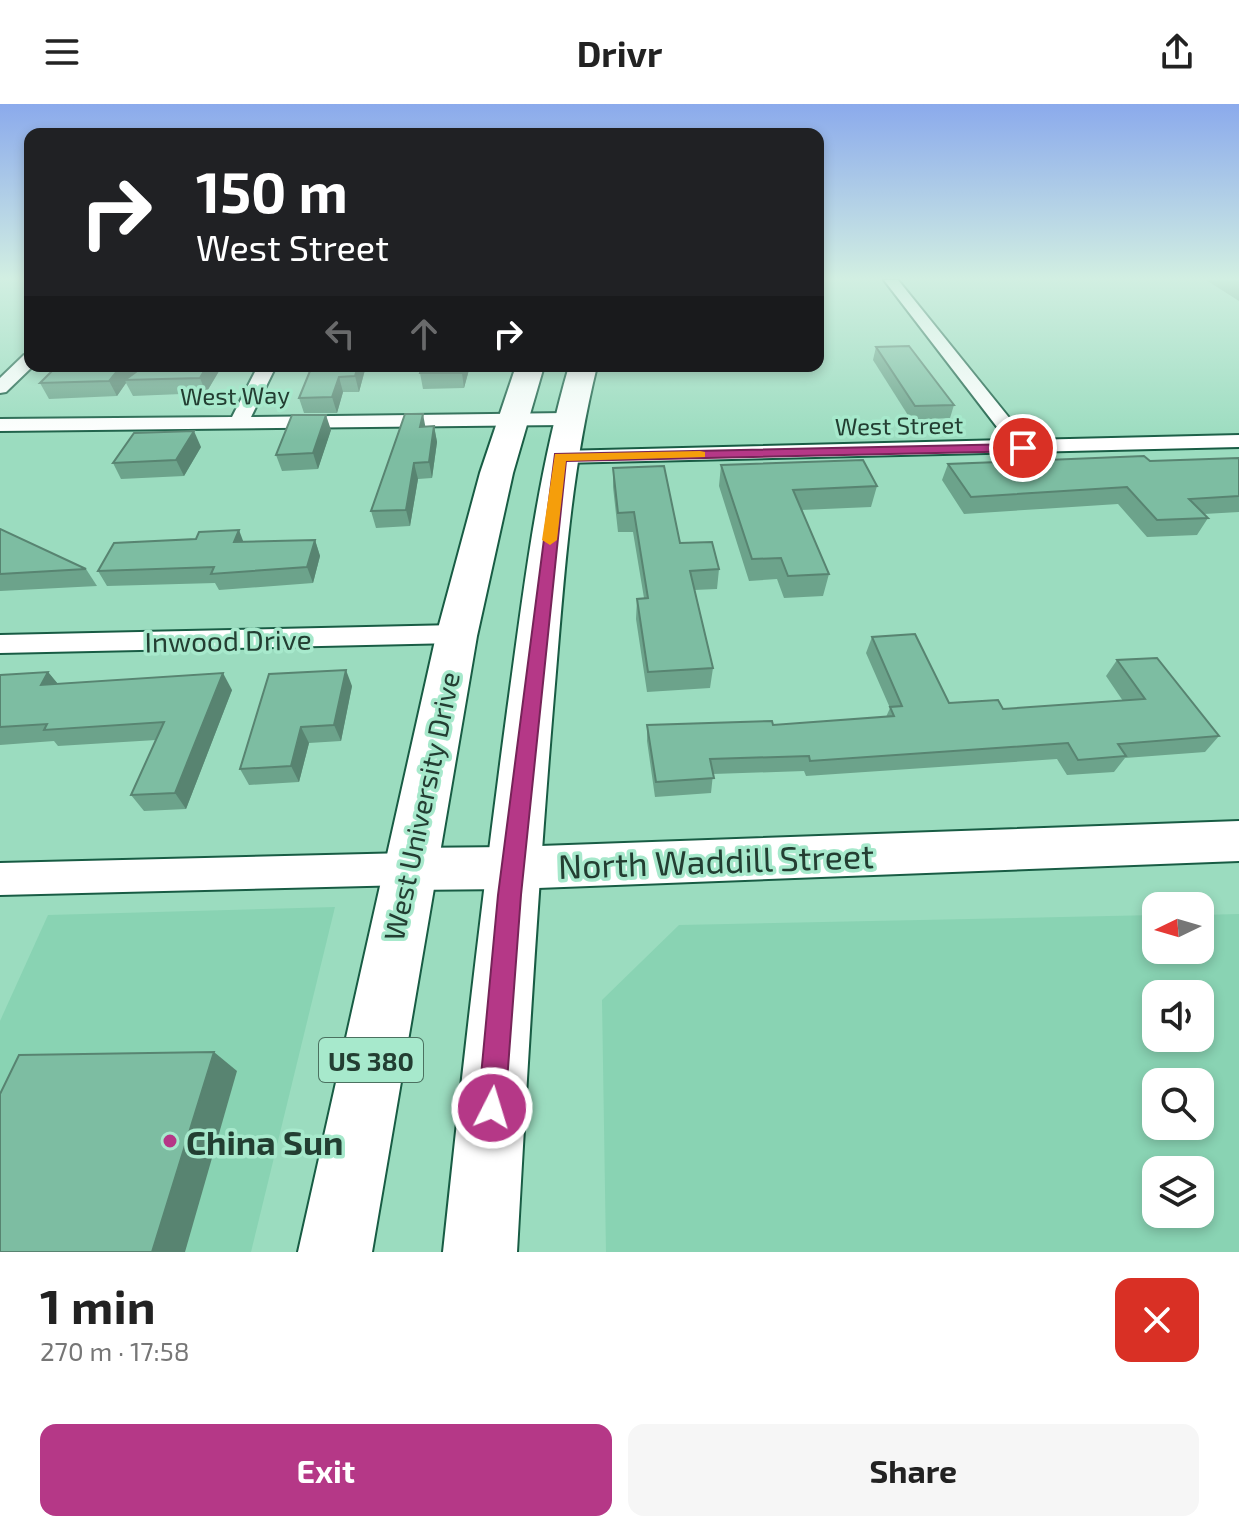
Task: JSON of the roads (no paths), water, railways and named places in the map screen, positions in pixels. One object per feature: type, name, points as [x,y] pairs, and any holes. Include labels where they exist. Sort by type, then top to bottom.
[{"type":"highway","name":"West University Drive","points":[[335,1252],[456,634],[492,481],[528,372]]},
{"type":"highway","points":[[480,1252],[512,868],[560,457],[581,372]]},
{"type":"street","points":[[933,334],[1023,448]]},
{"type":"street","points":[[0,388],[24,365]]},
{"type":"street","points":[[240,420],[264,372]]},
{"type":"street","name":"West Way","points":[[0,425],[512,417],[567,419]]},
{"type":"street","name":"West Street","points":[[560,457],[1239,441]]},
{"type":"street","name":"Inwood Drive","points":[[0,644],[456,634]]},
{"type":"street","name":"North Waddill Street","points":[[0,879],[512,868],[1239,841]]},
{"type":"place","name":"China Sun","points":[[170,1141]]}]
